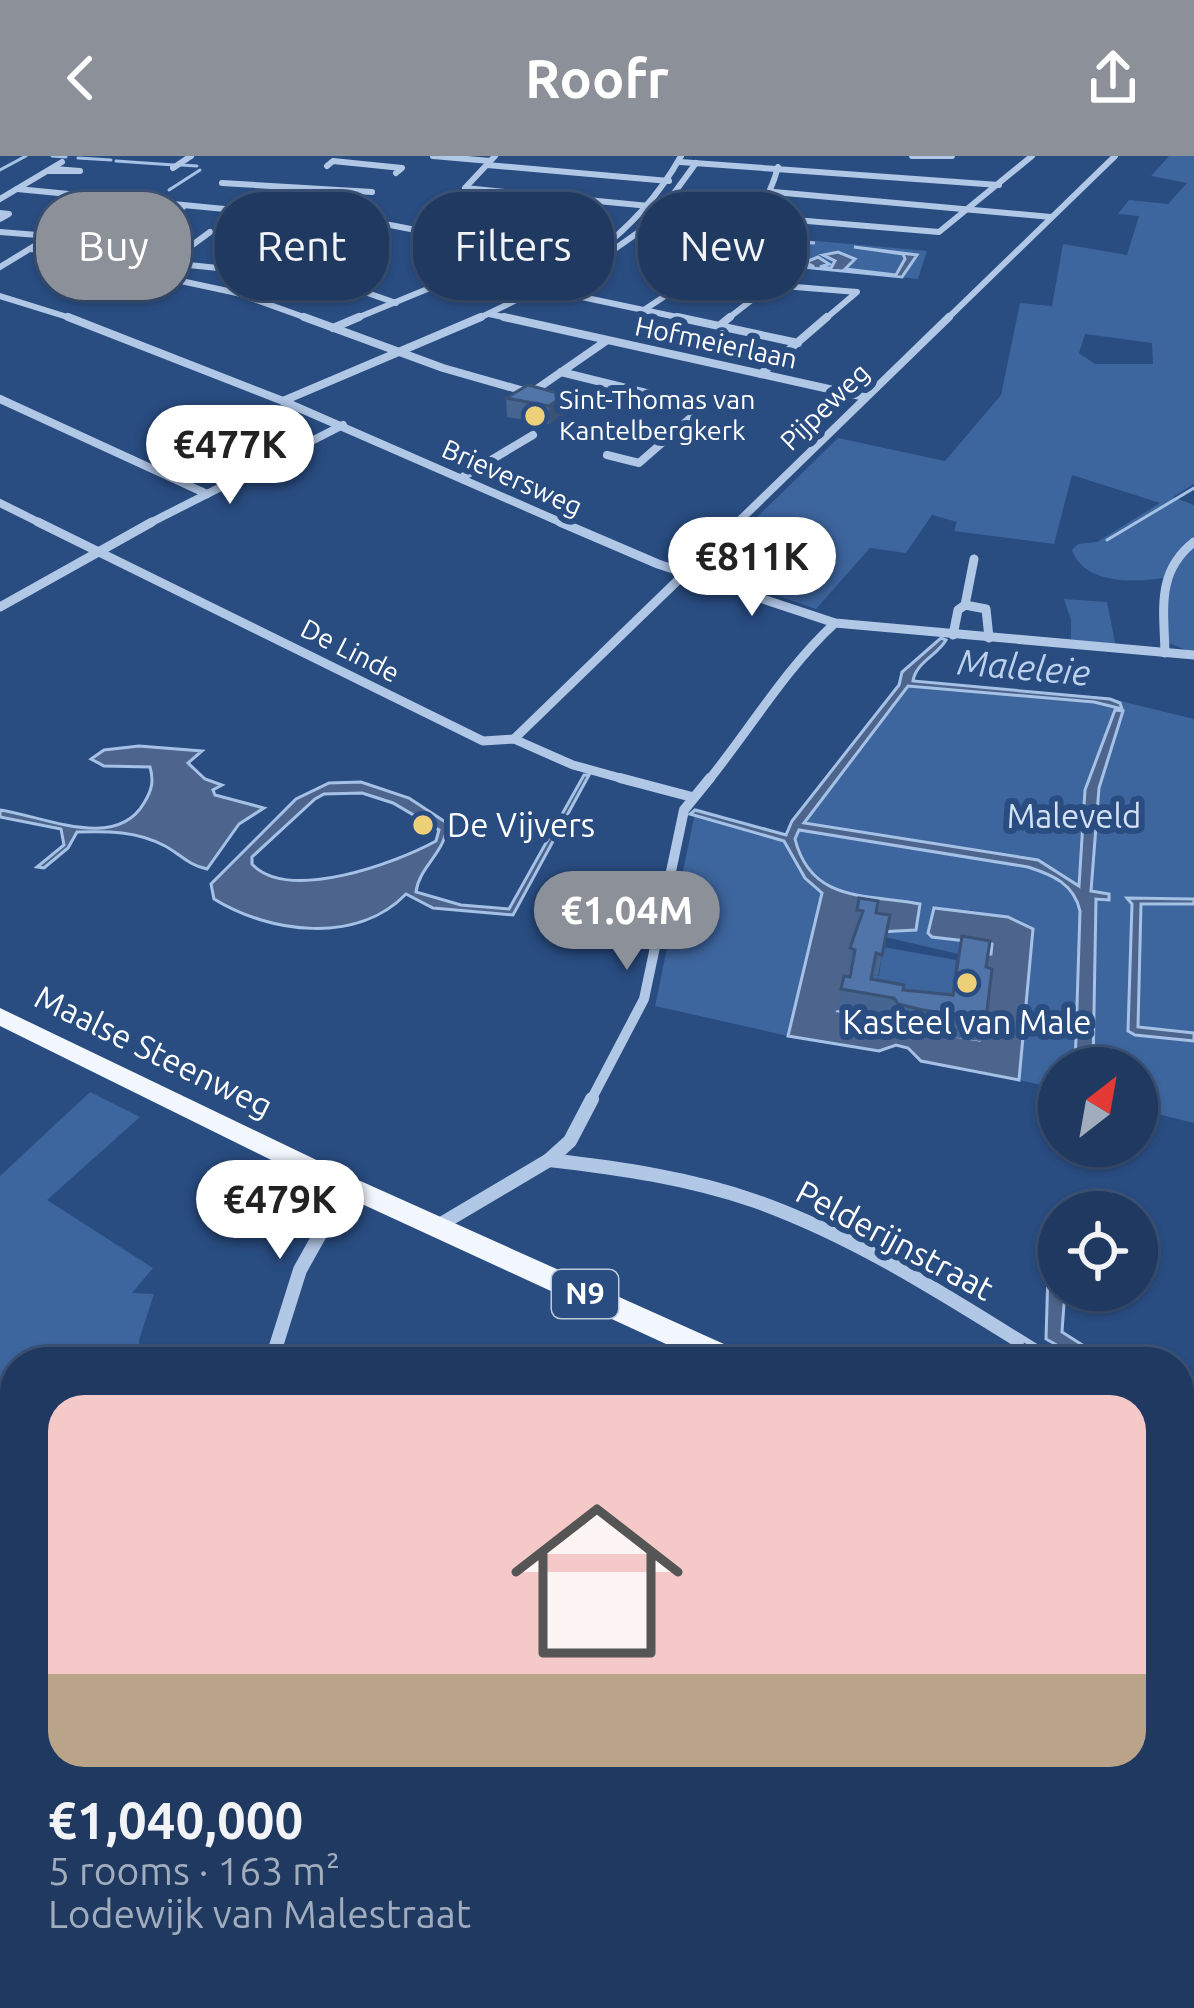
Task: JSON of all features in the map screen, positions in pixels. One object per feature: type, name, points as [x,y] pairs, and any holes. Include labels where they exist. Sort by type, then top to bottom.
[{"type":"main road","name":"Maalse Steenweg","points":[[0,1016],[347,1186],[701,1347]]},
{"type":"street","points":[[172,168],[191,156]]},
{"type":"street","points":[[433,156],[669,181]]},
{"type":"street","points":[[588,173],[600,156]]},
{"type":"street","points":[[751,165],[752,156]]},
{"type":"street","points":[[912,156],[952,156]]},
{"type":"street","points":[[807,221],[939,232],[1032,156]]},
{"type":"street","name":"Pijpeweg","points":[[514,739],[1114,156]]},
{"type":"street","points":[[661,192],[680,159],[999,184]]},
{"type":"street","points":[[333,161],[402,168],[396,173]]},
{"type":"street","points":[[490,161],[464,186],[638,205]]},
{"type":"street","points":[[0,199],[62,162]]},
{"type":"street","points":[[614,253],[635,240],[672,202],[696,163]]},
{"type":"street","points":[[774,192],[778,167]]},
{"type":"street","points":[[222,183],[372,192]]},
{"type":"street","points":[[294,192],[299,188]]},
{"type":"street","points":[[15,190],[36,192]]},
{"type":"street","points":[[807,196],[1051,217]]},
{"type":"street","points":[[614,241],[638,218]]},
{"type":"street","points":[[0,232],[36,235]]},
{"type":"street","points":[[191,246],[210,232]]},
{"type":"street","points":[[0,266],[36,245]]},
{"type":"street","points":[[30,249],[36,250]]},
{"type":"street","points":[[191,283],[237,293],[531,394],[606,341]]},
{"type":"street","points":[[719,326],[771,285],[857,292],[761,374]]},
{"type":"street","points":[[333,328],[413,295]]},
{"type":"street","name":"Brieversweg","points":[[0,296],[133,340],[284,400],[683,572],[835,623],[1165,653]]},
{"type":"street","points":[[387,300],[396,303]]},
{"type":"street","points":[[284,400],[515,300]]},
{"type":"street","points":[[594,300],[799,343]]},
{"type":"street","points":[[644,310],[658,300]]},
{"type":"street","name":"Hofmeierlaan","points":[[488,314],[865,397]]},
{"type":"street","points":[[561,372],[704,407],[639,463]]},
{"type":"street","points":[[0,399],[207,494]]},
{"type":"street","points":[[0,607],[97,548],[344,425]]},
{"type":"street","points":[[461,478],[533,435]]},
{"type":"street","points":[[608,455],[658,468]]},
{"type":"street","name":"De Linde","points":[[0,503],[475,737],[494,742],[514,739],[573,765],[692,796]]},
{"type":"street","points":[[1194,542],[1169,561],[1164,578],[1165,653],[1194,656]]},
{"type":"street","points":[[953,635],[974,559]]},
{"type":"street","points":[[0,593],[14,598]]},
{"type":"street","points":[[965,604],[986,609],[989,638]]},
{"type":"street","points":[[436,1227],[549,1160],[577,1130],[644,999],[680,826],[692,796],[764,713],[798,657],[835,623]]},
{"type":"street","name":"Pelderijnstraat","points":[[549,1160],[614,1168],[757,1202],[881,1258],[1028,1347]]},
{"type":"street","points":[[274,1347],[331,1209],[347,1186]]},
{"type":"green space","points":[[1169,156],[1194,156],[1194,484],[1173,497],[1194,505],[1194,653],[1169,643],[1164,578],[1111,579],[1087,569],[1072,550],[1078,544],[1097,542],[1160,503],[1072,475],[1054,544],[954,531],[957,522],[932,515],[906,553],[870,548],[816,609],[703,570],[838,438],[945,461],[1001,395],[1020,303],[1052,306],[1063,244],[1127,255],[1139,216],[1118,214],[1129,200],[1168,204],[1187,183],[1151,176]],"holes":[[[1085,334],[1152,343],[1153,364],[1095,364],[1079,353]]]},
{"type":"green space","points":[[807,240],[927,251],[918,279],[807,268]]},
{"type":"green space","points":[[1064,599],[1107,602],[1116,647],[1071,644],[1071,620]]},
{"type":"green space","name":"Maleveld","points":[[907,682],[1104,697],[1194,719],[1194,1123],[1158,1114],[1158,1047],[1038,1047],[1038,1084],[1019,1080],[1033,930],[1008,917],[969,910],[979,941],[992,944],[991,954],[958,954],[872,934],[919,904],[830,891],[823,894],[788,1036],[655,1006],[696,808],[786,833]]},
{"type":"green space","points":[[883,947],[956,960],[952,996],[866,1001],[871,975],[879,976]]},
{"type":"green space","points":[[90,1092],[140,1117],[47,1200],[153,1268],[132,1293],[154,1294],[140,1347],[0,1347],[0,1176]]},
{"type":"shaded area","points":[[854,247],[917,255],[902,277],[807,267],[814,267],[807,262],[818,257],[829,264],[820,267],[831,268],[835,261],[823,255],[838,252],[855,259],[845,269],[896,275],[903,254]]},
{"type":"shaded area","points":[[941,638],[946,640],[918,669],[913,681],[1110,699],[1122,709],[1094,702],[908,686],[804,823],[1038,860],[1079,886],[1085,790],[1115,710],[1123,711],[1099,788],[1091,891],[1109,894],[1109,900],[1096,899],[1093,1047],[1076,1047],[1080,911],[1061,882],[1028,867],[799,830],[795,839],[803,860],[828,885],[861,896],[920,904],[916,930],[859,933],[846,999],[838,1011],[979,1040],[983,954],[991,954],[992,944],[932,937],[928,933],[934,908],[1008,917],[1033,929],[1019,1080],[921,1061],[908,1048],[896,1045],[879,1051],[788,1036],[822,893],[805,878],[784,841],[690,814],[695,810],[786,835],[792,821],[899,685],[902,672]]},
{"type":"shaded area","points":[[139,746],[202,751],[188,763],[205,779],[222,785],[213,790],[215,795],[264,808],[239,824],[207,869],[154,841],[100,832],[77,832],[68,848],[44,868],[37,867],[64,845],[61,829],[0,817],[0,810],[79,827],[116,825],[144,803],[152,785],[150,767],[104,766],[91,759],[104,750]]},
{"type":"shaded area","points":[[584,775],[589,775],[513,915],[433,908],[406,894],[363,921],[338,927],[286,926],[214,899],[211,884],[296,799],[329,783],[361,782],[409,798],[447,823],[443,842],[416,892],[461,905],[509,909]],"holes":[[[362,793],[393,803],[439,830],[436,841],[370,868],[315,880],[269,875],[252,864],[252,857],[324,794]]]},
{"type":"shaded area","points":[[1127,898],[1194,899],[1194,904],[1141,904],[1138,1027],[1194,1033],[1194,1041],[1128,1031],[1132,904]]},
{"type":"shaded area","points":[[1047,1311],[1064,1311],[1062,1332],[1086,1347],[1060,1347],[1046,1339]]},
{"type":"building","points":[[528,385],[565,395],[549,406],[506,398]]},
{"type":"building","points":[[859,898],[878,901],[876,913],[890,915],[882,955],[876,953],[871,979],[904,985],[903,990],[953,995],[962,936],[990,941],[986,1019],[923,1010],[898,1004],[894,998],[841,989],[844,976],[850,977],[855,950],[850,948],[863,911],[857,910]]},
{"type":"waterway","points":[[0,170],[26,156]]},
{"type":"waterway","points":[[52,156],[66,157]]},
{"type":"waterway","points":[[78,158],[111,160]]},
{"type":"waterway","points":[[116,161],[174,165]]},
{"type":"waterway","points":[[181,165],[197,166]]},
{"type":"waterway","points":[[169,190],[200,170]]},
{"type":"waterway","name":"Maleleie","points":[[1107,540],[1194,488]]},
{"type":"place","name":"Sint-Thomas van Kantelbergkerk","points":[[535,416]]},
{"type":"place","name":"De Vijvers","points":[[423,825]]},
{"type":"place","name":"Kasteel van Male","points":[[967,983]]}]
